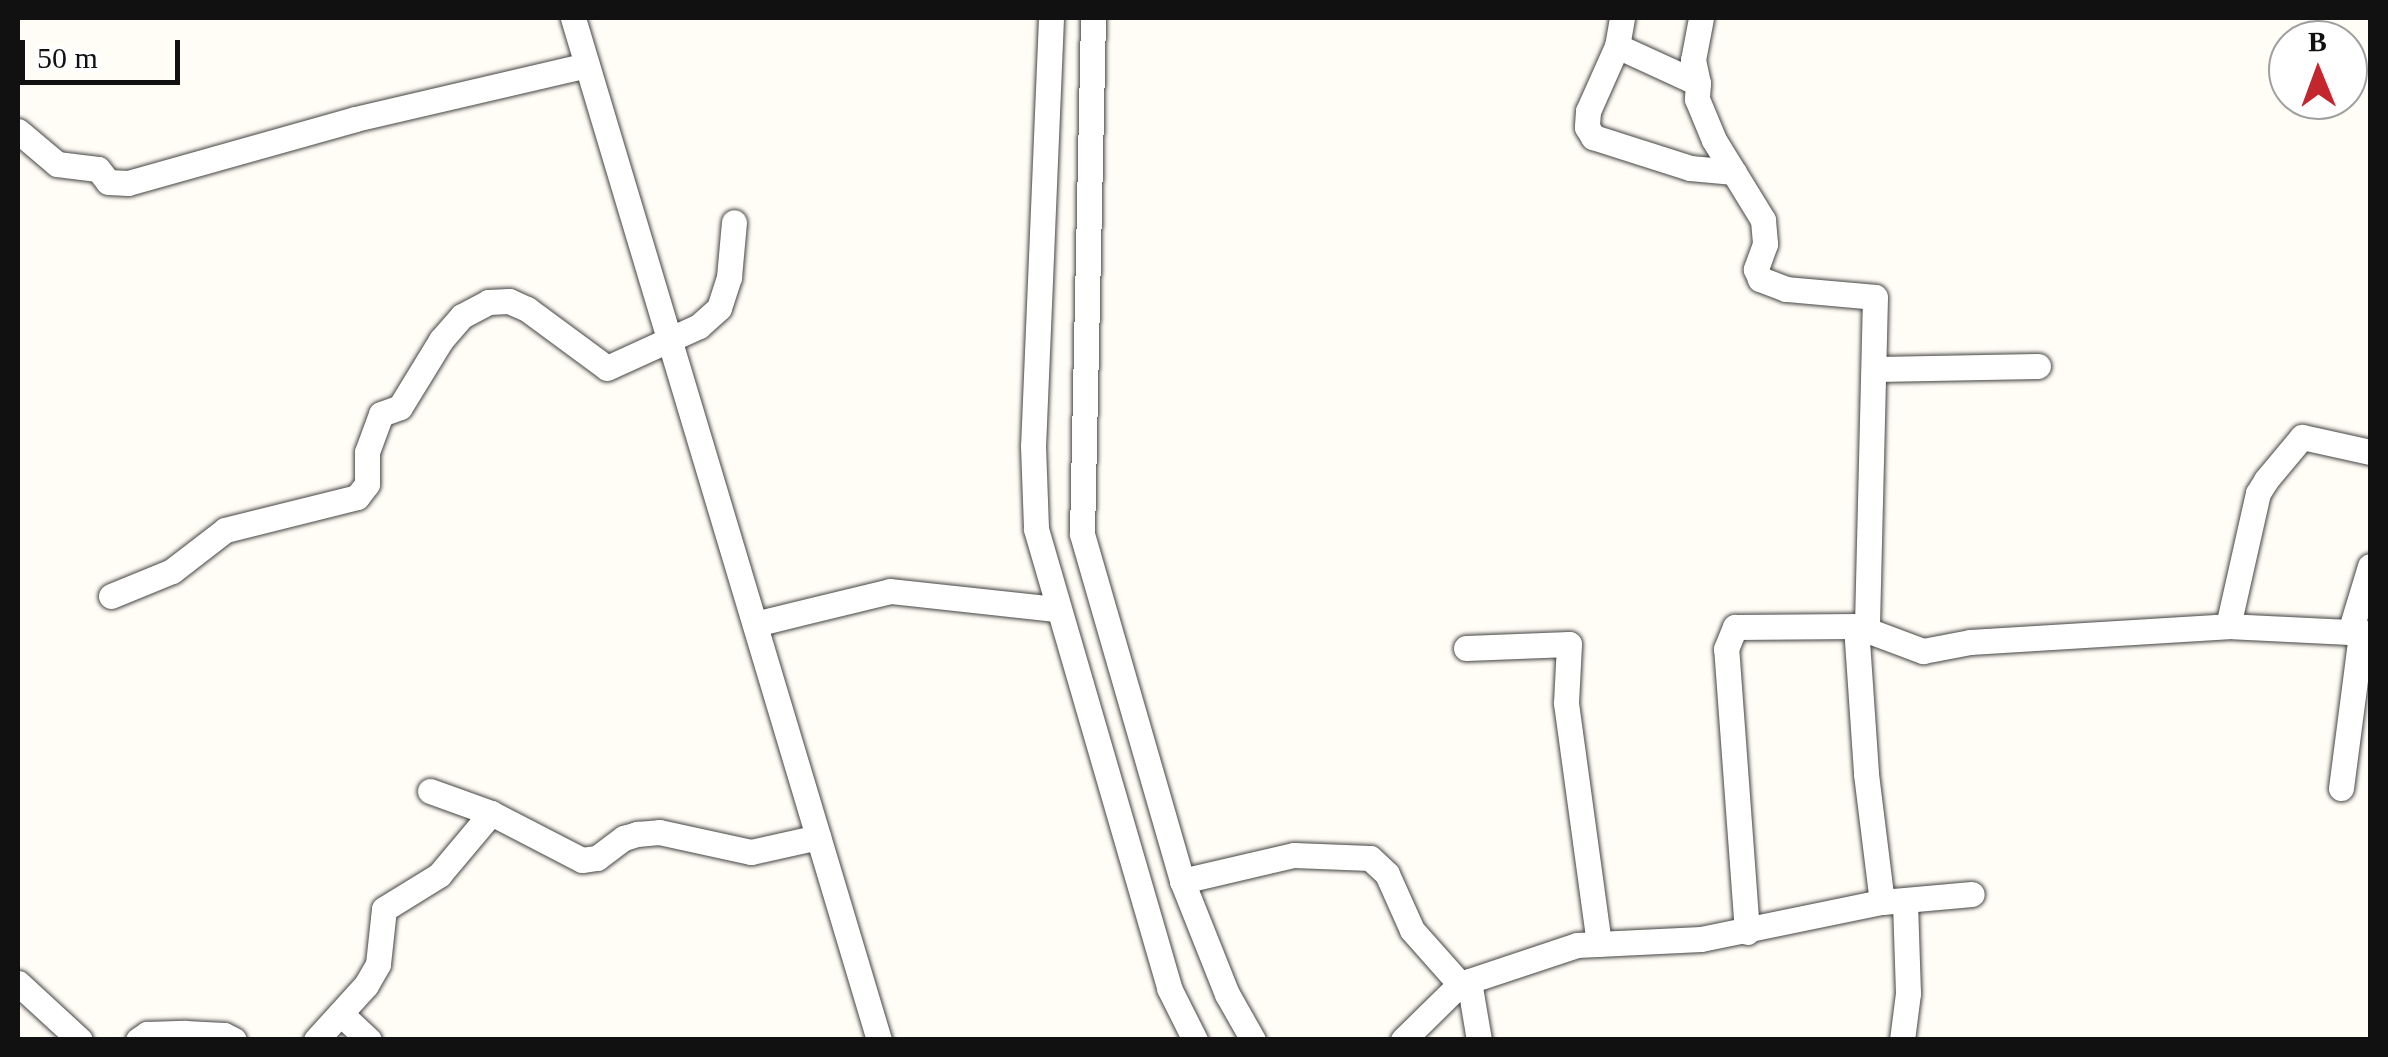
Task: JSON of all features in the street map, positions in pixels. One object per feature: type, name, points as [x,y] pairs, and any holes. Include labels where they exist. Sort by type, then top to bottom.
[{"type":"street","points":[[573,18],[879,1040]]},
{"type":"street","points":[[1051,18],[1034,446],[1040,543],[1169,988],[1195,1040]]},
{"type":"street","points":[[1092,18],[1082,534],[1182,882],[1227,994],[1254,1040]]},
{"type":"street","points":[[1622,18],[1617,46],[1588,111],[1587,127],[1593,138],[1690,168],[1734,172]]},
{"type":"street","points":[[1701,18],[1693,60],[1702,114],[1766,230],[1756,269],[1760,279],[1786,289],[1875,296],[1876,368],[1862,627],[1866,774],[1894,902],[1908,992],[1902,1040]]},
{"type":"street","points":[[1617,46],[1698,83]]},
{"type":"street","points":[[18,132],[57,164],[98,169],[108,182],[128,183],[355,119],[587,65]]},
{"type":"street","points":[[112,596],[172,570],[225,530],[357,497],[367,484],[368,452],[381,414],[400,407],[441,340],[462,316],[488,302],[509,300],[527,309],[606,368],[699,326],[719,308],[729,277],[734,222]]},
{"type":"street","points":[[1876,368],[2038,366]]},
{"type":"street","points":[[2228,626],[2258,493],[2266,480],[2302,436],[2370,452]]},
{"type":"street","points":[[1040,543],[1082,534]]},
{"type":"street","points":[[2341,788],[2370,566]]},
{"type":"street","points":[[755,624],[890,590],[1057,609]]},
{"type":"street","points":[[1747,932],[1734,798],[1728,634],[1735,626],[1862,627],[1923,651],[1970,642],[2228,626],[2360,633]]},
{"type":"street","points":[[1466,648],[1569,644],[1566,703],[1599,944]]},
{"type":"street","points":[[430,791],[491,814],[582,860],[597,858],[637,834],[659,832],[750,852],[818,837]]},
{"type":"street","points":[[316,1040],[378,964],[384,909],[439,875],[491,814]]},
{"type":"street","points":[[1182,882],[1294,855],[1370,858],[1387,874],[1412,930],[1464,983],[1480,1040]]},
{"type":"street","points":[[1402,1040],[1464,983],[1549,953],[1599,944],[1747,932],[1894,902],[1972,894]]},
{"type":"street","points":[[18,982],[80,1040]]},
{"type":"street","points":[[341,1014],[369,1040]]},
{"type":"street","points":[[138,1040],[147,1034],[185,1033],[224,1035],[234,1040]]}]
